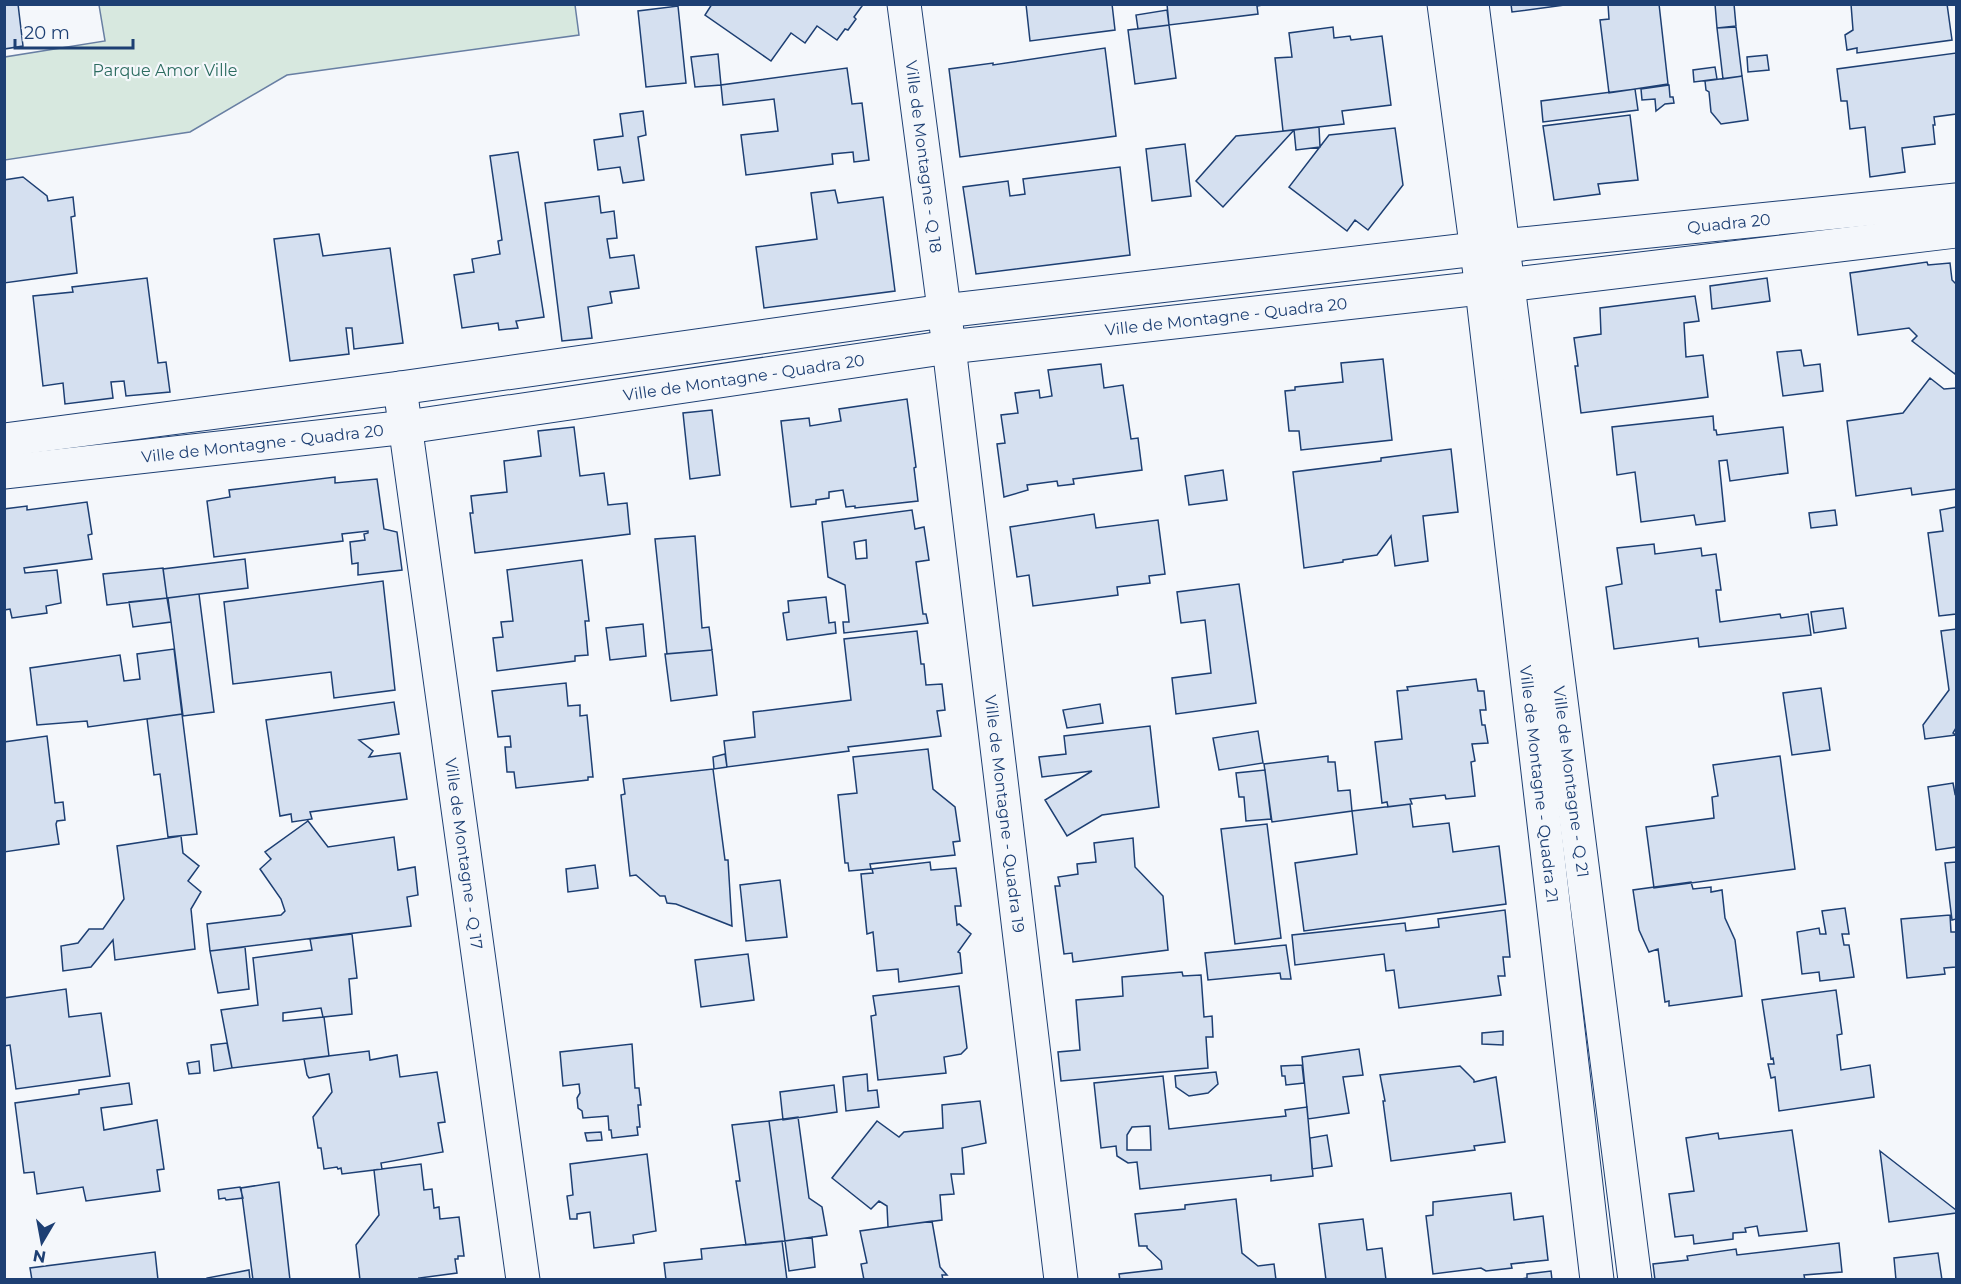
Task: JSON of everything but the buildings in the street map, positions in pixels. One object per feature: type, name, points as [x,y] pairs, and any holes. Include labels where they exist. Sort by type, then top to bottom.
[{"type":"street","name":"Ville de Montagne - Q 18","points":[[904,4],[949,347]]},
{"type":"street","points":[[1444,4],[1489,247]]},
{"type":"street","points":[[1472,4],[1489,247],[1494,287],[1956,231]]},
{"type":"street","name":"Quadra 20","points":[[1489,247],[1956,200]]},
{"type":"street","name":"Ville de Montagne - Quadra 20","points":[[4,440],[400,388],[944,311],[1489,247]]},
{"type":"street","name":"Ville de Montagne - Quadra 20","points":[[4,472],[406,427],[949,347],[1494,287]]},
{"type":"street","name":"Ville de Montagne - Quadra 21","points":[[1494,287],[1597,1280]]},
{"type":"street","name":"Ville de Montagne - Q 21","points":[[1494,287],[1635,1280]]},
{"type":"street","name":"Ville de Montagne - Quadra 19","points":[[949,347],[1061,1280]]},
{"type":"street","name":"Ville de Montagne - Q 17","points":[[400,388],[522,1280]]},
{"type":"green space","name":"Parque Amor Ville","points":[[99,5],[575,5],[579,35],[287,75],[190,132],[5,160],[5,57],[105,41]]}]
